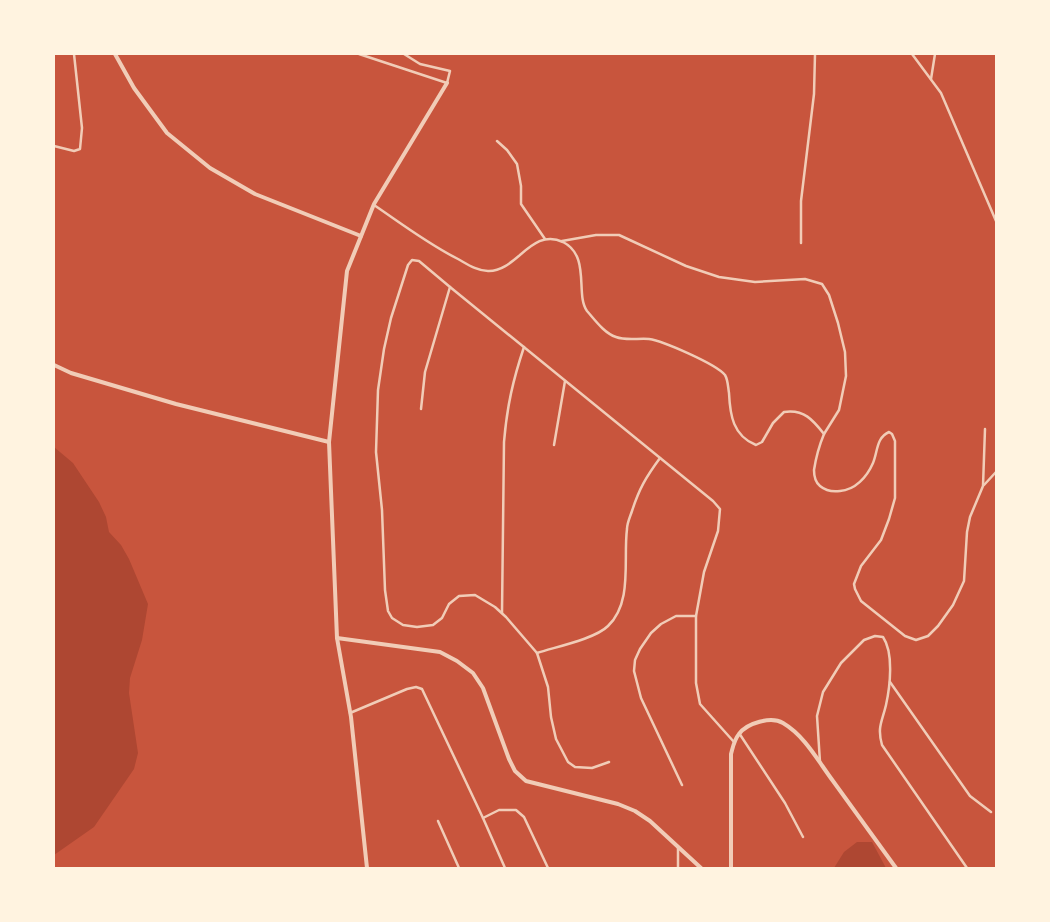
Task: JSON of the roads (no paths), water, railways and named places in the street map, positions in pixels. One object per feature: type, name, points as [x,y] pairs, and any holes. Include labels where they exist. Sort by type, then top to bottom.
[{"type":"street","points":[[115,54],[134,88],[167,133],[210,168],[255,194],[361,236]]},
{"type":"street","points":[[367,868],[350,713],[337,638],[329,442],[347,271],[374,205],[447,83]]},
{"type":"street","points":[[54,365],[70,373],[176,404],[329,442]]},
{"type":"street","points":[[337,638],[440,652],[457,660],[473,673],[483,688],[515,771],[526,781],[618,804],[635,811],[650,821],[701,868]]},
{"type":"street","points":[[731,868],[731,754],[734,742],[739,733],[749,725],[765,721],[782,722],[803,739],[896,868]]},
{"type":"lane","points":[[54,146],[74,151],[80,149],[82,128],[74,54]]},
{"type":"lane","points":[[359,54],[447,83],[450,71],[420,64],[404,54]]},
{"type":"lane","points":[[801,243],[802,201],[814,94],[815,54]]},
{"type":"lane","points":[[912,54],[941,92],[996,221]]},
{"type":"lane","points":[[931,80],[934,54]]},
{"type":"lane","points":[[497,141],[507,150],[517,164],[521,186],[521,204],[545,239]]},
{"type":"lane","points":[[374,205],[432,246],[473,268],[489,271],[505,267],[535,243],[545,239],[563,242],[571,248],[581,268],[583,299],[586,308],[606,332],[616,338],[650,339],[662,343],[685,352],[713,366],[724,374],[727,380],[730,411],[737,429],[746,441],[756,445],[762,442],[773,423],[784,412],[793,410],[814,422],[824,434]]},
{"type":"lane","points":[[559,241],[596,235],[620,235],[686,266],[719,277],[755,282],[805,279],[822,284],[829,295],[838,323],[845,352],[846,376],[839,410],[824,434],[817,453],[814,477],[820,486],[831,492],[848,490],[861,482],[873,464],[882,435],[889,432],[892,434],[895,441],[895,498],[881,540],[861,566],[854,584],[861,601],[905,636],[916,640],[928,636],[938,626],[953,605],[964,581],[967,532],[970,517],[983,486],[996,472]]},
{"type":"lane","points":[[609,762],[592,768],[575,767],[568,762],[556,739],[551,717],[548,687],[537,653],[526,638],[502,613],[484,600],[475,595],[459,596],[450,604],[442,618],[433,625],[417,627],[403,626],[392,618],[388,611],[385,590],[382,510],[376,452],[378,390],[384,350],[391,318],[408,265],[412,260],[419,262],[450,287],[713,501],[720,509],[718,531],[704,572],[696,616],[696,683],[700,704],[734,742]]},
{"type":"lane","points":[[422,409],[425,372],[450,287]]},
{"type":"lane","points":[[502,613],[506,415],[514,378],[524,347]]},
{"type":"lane","points":[[554,445],[565,380]]},
{"type":"lane","points":[[983,486],[985,429]]},
{"type":"lane","points":[[537,653],[585,639],[607,627],[616,617],[622,599],[625,574],[627,528],[639,491],[660,458]]},
{"type":"lane","points":[[682,785],[641,698],[634,671],[635,660],[640,649],[651,633],[661,624],[676,616],[696,616]]},
{"type":"lane","points":[[821,764],[817,716],[823,692],[841,663],[864,640],[875,636],[883,637],[889,652],[890,682],[886,706],[880,722],[879,736],[882,745],[967,868]]},
{"type":"lane","points":[[890,682],[970,796],[991,812]]},
{"type":"lane","points":[[350,713],[407,689],[416,687],[422,689],[483,818],[504,868]]},
{"type":"lane","points":[[739,733],[786,803],[803,837]]},
{"type":"lane","points":[[483,818],[499,810],[516,810],[524,817],[548,868]]},
{"type":"lane","points":[[438,821],[459,868]]},
{"type":"lane","points":[[678,847],[678,868]]}]
